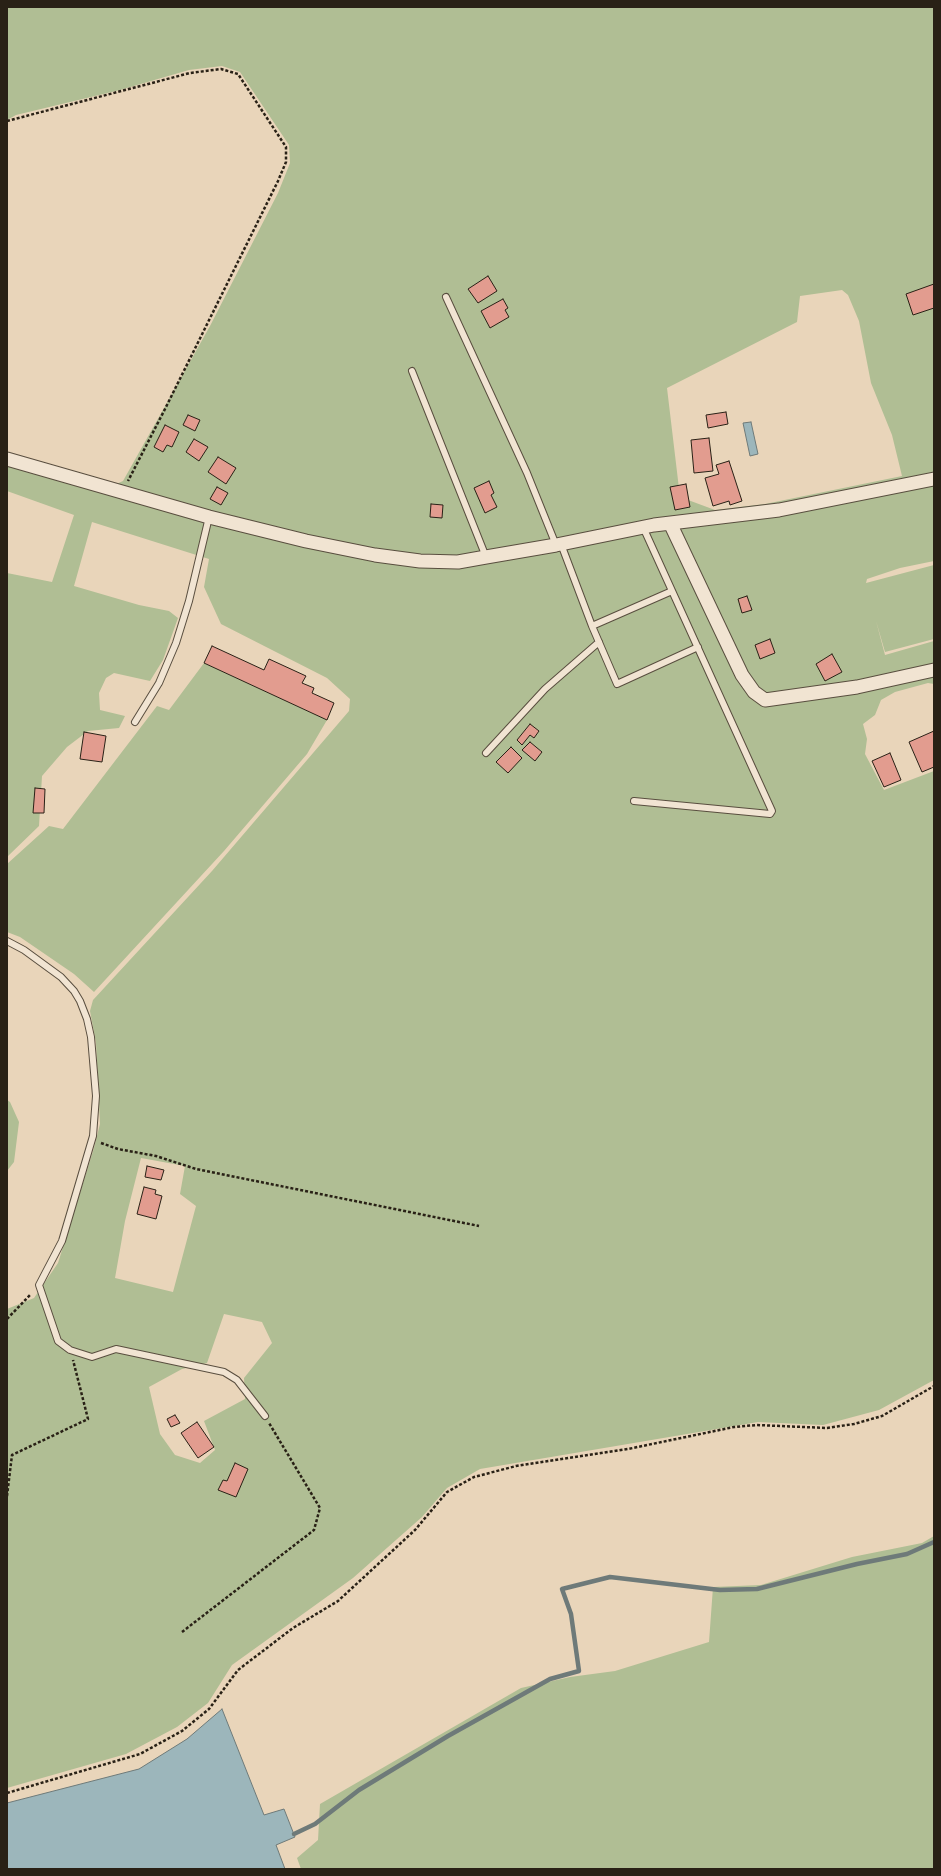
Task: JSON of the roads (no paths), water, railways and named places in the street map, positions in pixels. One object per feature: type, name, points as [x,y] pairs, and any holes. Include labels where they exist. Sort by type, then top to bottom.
[{"type":"street","points":[[7,459],[209,517],[306,541],[390,557],[420,561],[458,562],[559,545],[643,527],[778,510],[934,479]]},
{"type":"street","points":[[670,523],[742,675],[754,692],[764,700],[857,687],[934,670]]},
{"type":"lane","points":[[446,297],[559,545],[617,684],[698,647]]},
{"type":"lane","points":[[412,371],[486,558]]},
{"type":"lane","points":[[134,722],[158,683],[176,643],[188,602],[209,517]]},
{"type":"lane","points":[[634,801],[770,814],[772,811],[643,527]]},
{"type":"lane","points":[[592,626],[672,591]]},
{"type":"lane","points":[[486,753],[545,689],[599,642]]},
{"type":"lane","points":[[7,941],[24,950],[61,978],[74,991],[88,1019],[94,1055],[96,1096],[93,1136],[62,1241],[39,1285],[58,1341],[70,1350],[92,1357],[116,1349],[224,1372],[237,1380],[265,1416]]},
{"type":"water","points":[[751,422],[758,454],[750,456],[743,423]]},
{"type":"water","points":[[222,1709],[264,1815],[284,1809],[295,1837],[276,1845],[285,1869],[7,1869],[7,1803],[139,1769],[187,1739]]},
{"type":"waterway","points":[[294,1834],[315,1824],[359,1790],[448,1736],[550,1679],[579,1671],[571,1614],[562,1589],[610,1577],[720,1590],[757,1589],[857,1564],[907,1554],[934,1542]]}]
